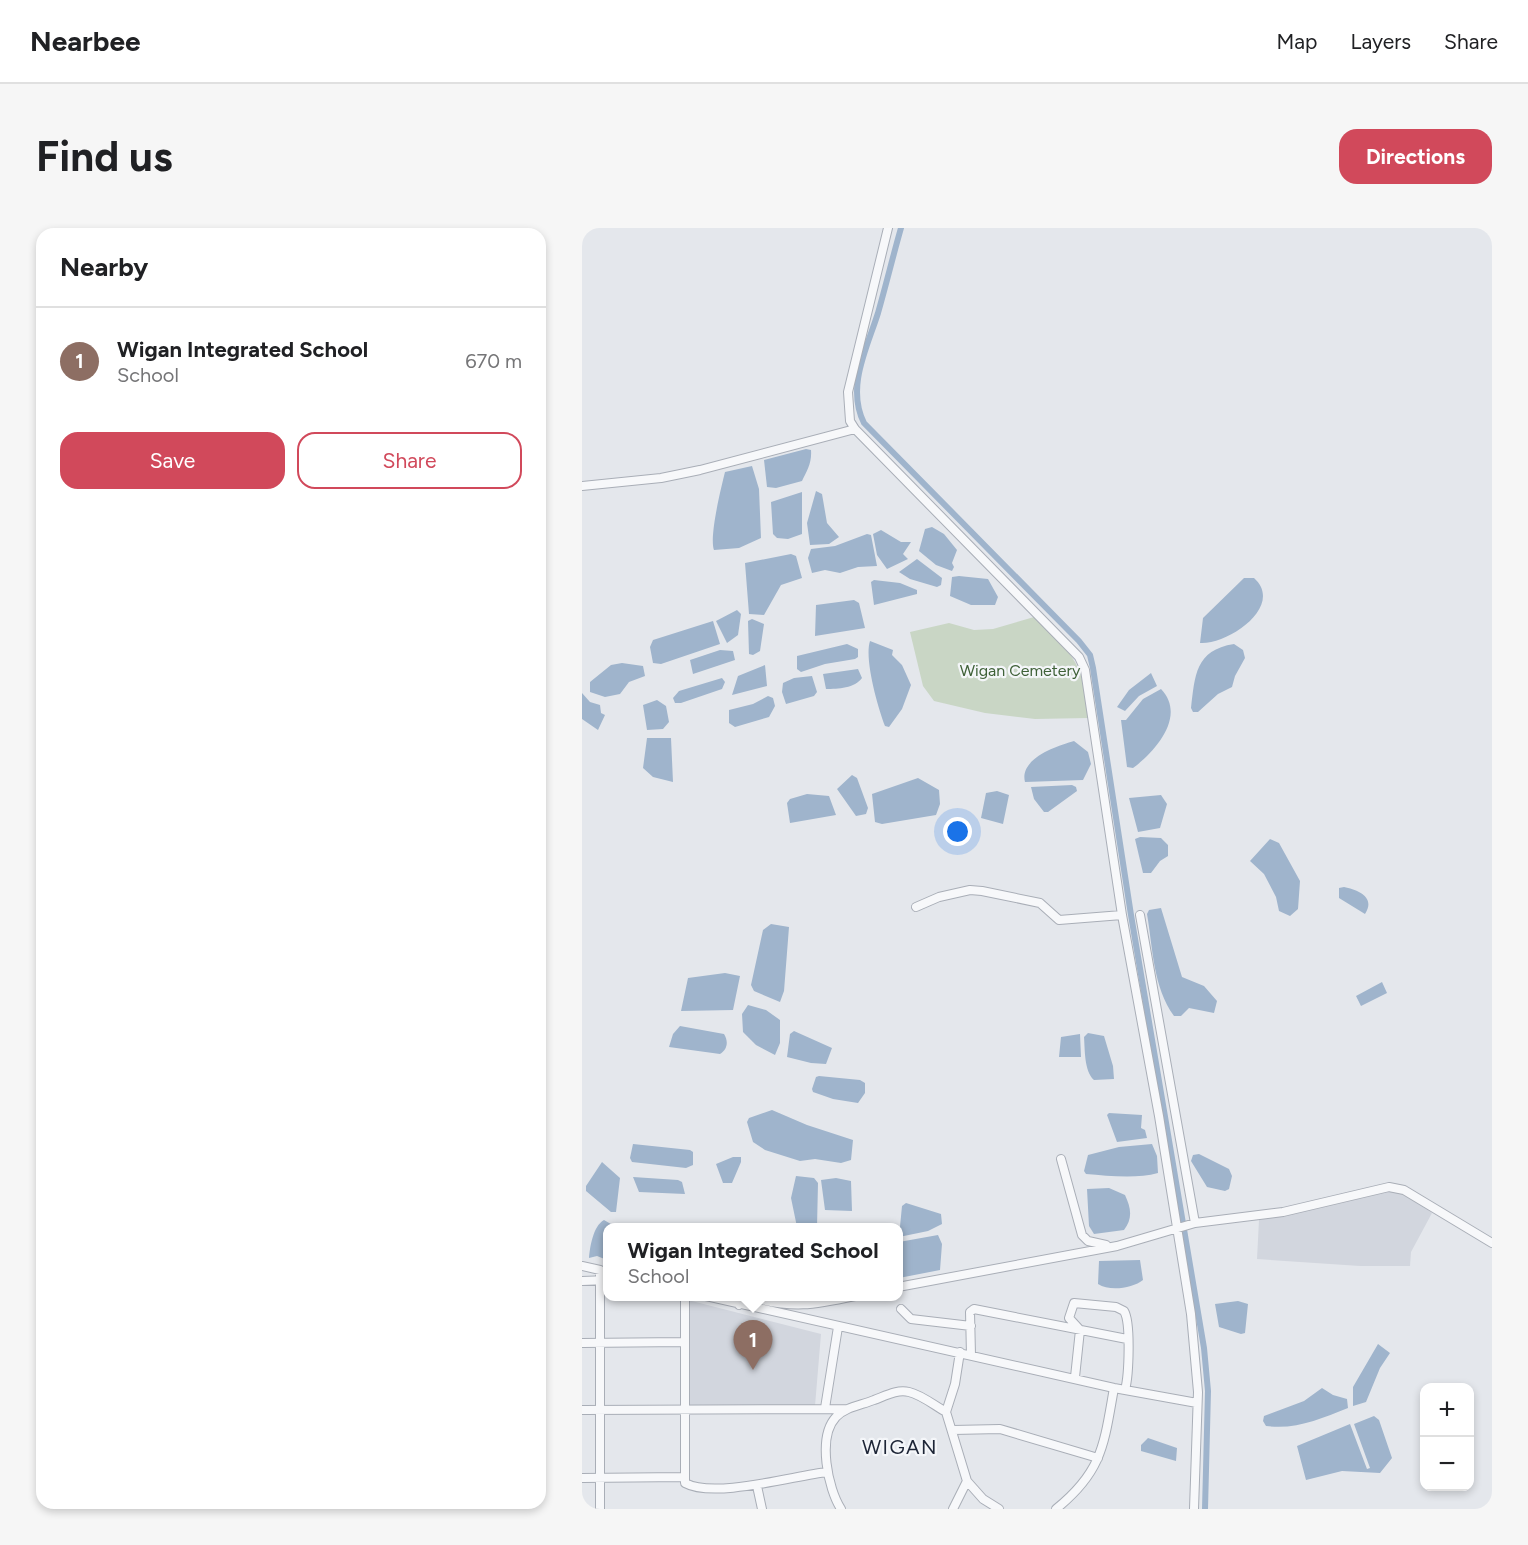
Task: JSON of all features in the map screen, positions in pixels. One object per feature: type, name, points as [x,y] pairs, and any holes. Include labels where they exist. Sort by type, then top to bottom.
[{"type":"street","points":[[888,228],[848,392],[850,421],[855,429],[1083,663],[1122,915],[1159,1116],[1191,1314],[1198,1376],[1194,1509]]},
{"type":"street","points":[[582,486],[661,478],[700,470],[855,429]]},
{"type":"street","points":[[916,907],[939,897],[970,890],[1040,903],[1059,920],[1122,915]]},
{"type":"street","points":[[1140,915],[1192,1223]]},
{"type":"street","points":[[1061,1159],[1082,1235],[1088,1241],[1109,1245]]},
{"type":"street","points":[[903,1286],[1012,1267],[1154,1237],[1177,1226],[1283,1212],[1395,1187],[1404,1190],[1492,1243]]},
{"type":"street","points":[[582,1266],[600,1270],[603,1278]]},
{"type":"street","points":[[582,1281],[603,1280]]},
{"type":"street","points":[[600,1509],[600,1342],[603,1296]]},
{"type":"street","points":[[685,1301],[685,1483],[692,1486],[757,1486],[789,1477],[827,1472]]},
{"type":"street","points":[[724,1301],[1075,1377],[1114,1388],[1197,1403]]},
{"type":"street","points":[[739,1305],[744,1301]]},
{"type":"street","points":[[767,1301],[800,1306],[828,1301]]},
{"type":"street","points":[[1075,1377],[1080,1330],[1069,1318],[1074,1303],[1116,1307],[1127,1316],[1129,1367],[1125,1390]]},
{"type":"street","points":[[901,1309],[911,1319],[971,1326]]},
{"type":"street","points":[[971,1354],[970,1312],[978,1309],[1127,1339]]},
{"type":"street","points":[[825,1408],[838,1327]]},
{"type":"street","points":[[582,1343],[684,1342]]},
{"type":"street","points":[[960,1352],[955,1384],[946,1412],[967,1481],[983,1499],[999,1509]]},
{"type":"street","points":[[1056,1509],[1085,1484],[1098,1458],[1114,1388]]},
{"type":"street","points":[[841,1509],[830,1490],[827,1472],[831,1424],[837,1415],[891,1393],[909,1392],[946,1412]]},
{"type":"street","points":[[582,1410],[847,1409]]},
{"type":"street","points":[[953,1430],[1000,1429],[1098,1458]]},
{"type":"street","points":[[582,1478],[684,1477]]},
{"type":"street","points":[[953,1509],[967,1481]]},
{"type":"street","points":[[757,1486],[762,1509]]},
{"type":"shaded area","points":[[1388,1190],[1403,1192],[1432,1213],[1411,1252],[1410,1266],[1360,1266],[1257,1259],[1259,1220]]},
{"type":"shaded area","points":[[688,1301],[821,1334],[815,1406],[688,1408]]},
{"type":"green space","name":"Wigan Cemetery","points":[[1034,617],[1059,641],[1074,660],[1083,683],[1088,718],[1035,719],[985,713],[934,701],[923,686],[910,632],[949,623],[974,630],[993,629]]},
{"type":"water","points":[[806,449],[811,450],[811,459],[802,481],[776,488],[767,487],[764,460]]},
{"type":"water","points":[[752,466],[759,489],[761,538],[739,548],[714,550],[714,524],[725,472]]},
{"type":"water","points":[[816,491],[822,494],[827,523],[839,537],[829,544],[810,545],[807,523]]},
{"type":"water","points":[[802,492],[802,534],[788,539],[777,538],[773,534],[771,502]]},
{"type":"water","points":[[932,527],[944,534],[957,550],[952,563],[954,567],[952,571],[936,565],[919,551],[925,529]]},
{"type":"water","points":[[881,530],[901,542],[911,542],[903,554],[908,559],[887,569],[877,555],[873,534]]},
{"type":"water","points":[[867,534],[871,535],[877,566],[858,567],[840,573],[825,570],[812,573],[808,558],[811,549],[835,546]]},
{"type":"water","points":[[791,554],[796,556],[802,578],[781,585],[764,615],[749,614],[745,563]]},
{"type":"water","points":[[917,559],[942,578],[941,585],[937,587],[910,579],[899,572]]},
{"type":"water","points":[[952,577],[988,579],[998,597],[995,605],[971,605],[950,596]]},
{"type":"water","points":[[1244,578],[1254,578],[1262,589],[1263,600],[1258,611],[1238,631],[1225,638],[1200,643],[1203,618]]},
{"type":"water","points":[[874,580],[900,583],[917,590],[917,594],[874,605],[871,582]]},
{"type":"water","points":[[854,600],[859,603],[865,628],[815,636],[816,605]]},
{"type":"water","points":[[737,610],[741,614],[738,635],[727,643],[716,621]]},
{"type":"water","points":[[752,619],[764,624],[760,651],[753,655],[749,654],[748,621]]},
{"type":"water","points":[[713,621],[720,644],[661,664],[653,663],[650,647],[653,640]]},
{"type":"water","points":[[870,641],[893,650],[892,655],[902,665],[911,685],[902,709],[889,727],[885,726],[873,684],[869,659]]},
{"type":"water","points":[[847,644],[858,649],[858,657],[801,672],[797,669],[797,656]]},
{"type":"water","points":[[1234,644],[1243,650],[1245,658],[1232,687],[1218,694],[1198,712],[1193,712],[1191,708],[1194,685],[1199,666],[1211,652]]},
{"type":"water","points":[[720,650],[733,651],[735,660],[693,674],[690,660]]},
{"type":"water","points":[[622,663],[643,666],[645,676],[629,682],[620,694],[605,697],[590,692],[590,682],[611,665]]},
{"type":"water","points":[[765,665],[767,686],[732,695],[738,676]]},
{"type":"water","points":[[858,669],[862,678],[855,684],[826,689],[823,674]]},
{"type":"water","points":[[1151,673],[1157,686],[1139,696],[1125,711],[1117,707],[1129,690]]},
{"type":"water","points":[[812,676],[817,692],[814,696],[786,704],[782,692],[783,683],[794,678]]},
{"type":"water","points":[[722,678],[725,682],[722,689],[675,703],[673,698],[679,691]]},
{"type":"water","points":[[1161,689],[1168,699],[1171,710],[1165,733],[1142,761],[1133,768],[1127,767],[1121,720],[1126,720],[1143,699]]},
{"type":"water","points":[[582,693],[590,702],[600,705],[601,713],[605,715],[598,730],[582,719]]},
{"type":"water","points":[[768,696],[773,698],[775,706],[769,717],[735,727],[729,723],[729,710],[753,704]]},
{"type":"water","points":[[657,700],[666,706],[669,722],[663,729],[647,730],[643,705]]},
{"type":"water","points":[[647,738],[671,738],[673,782],[653,777],[643,768]]},
{"type":"water","points":[[1074,741],[1088,752],[1091,764],[1083,780],[1025,782],[1025,774],[1033,760],[1049,750]]},
{"type":"water","points":[[852,775],[857,778],[868,808],[866,814],[856,816],[837,789]]},
{"type":"water","points":[[918,778],[939,790],[940,804],[936,815],[882,824],[875,822],[872,794]]},
{"type":"water","points":[[1072,785],[1077,791],[1048,812],[1044,812],[1034,799],[1031,787]]},
{"type":"water","points":[[997,791],[1009,795],[1003,824],[981,818],[986,793]]},
{"type":"water","points":[[807,794],[829,796],[836,815],[790,823],[787,803],[790,799]]},
{"type":"water","points":[[1161,795],[1167,804],[1160,828],[1138,832],[1129,798]]},
{"type":"water","points":[[1140,837],[1161,838],[1168,845],[1168,856],[1160,861],[1151,873],[1143,873],[1135,839]]},
{"type":"water","points":[[1270,839],[1279,843],[1300,881],[1298,909],[1290,916],[1279,911],[1276,897],[1264,874],[1250,861]]},
{"type":"water","points":[[1344,887],[1364,895],[1368,903],[1365,914],[1339,898],[1339,888]]},
{"type":"water","points":[[1161,908],[1182,977],[1204,986],[1217,1001],[1214,1013],[1189,1008],[1181,1016],[1174,1016],[1167,1005],[1155,967],[1147,914],[1149,910]]},
{"type":"water","points":[[771,924],[789,927],[784,991],[780,1002],[754,991],[751,985],[763,930]]},
{"type":"water","points":[[725,973],[740,976],[733,1010],[681,1011],[688,978]]},
{"type":"water","points":[[1382,982],[1387,993],[1361,1006],[1356,996]]},
{"type":"water","points":[[748,1005],[766,1010],[780,1020],[780,1043],[775,1055],[756,1045],[743,1032],[742,1014]]},
{"type":"water","points":[[680,1026],[724,1034],[726,1048],[720,1054],[669,1047],[673,1034]]},
{"type":"water","points":[[794,1031],[832,1048],[826,1064],[787,1057],[790,1034]]},
{"type":"water","points":[[1088,1033],[1104,1036],[1113,1066],[1114,1079],[1094,1080],[1088,1071],[1084,1037]]},
{"type":"water","points":[[1080,1034],[1081,1057],[1059,1057],[1061,1037]]},
{"type":"water","points":[[816,1077],[860,1080],[865,1083],[865,1093],[858,1103],[833,1099],[813,1092]]},
{"type":"water","points":[[772,1110],[807,1125],[853,1140],[851,1160],[841,1163],[815,1159],[800,1161],[765,1150],[753,1142],[747,1122],[749,1118]]},
{"type":"water","points":[[1109,1113],[1142,1115],[1141,1128],[1145,1130],[1147,1138],[1117,1142],[1107,1115]]},
{"type":"water","points":[[633,1144],[690,1150],[693,1152],[693,1165],[686,1168],[632,1162],[630,1158]]},
{"type":"water","points":[[1152,1144],[1157,1156],[1158,1173],[1123,1176],[1086,1174],[1084,1171],[1088,1155],[1119,1147]]},
{"type":"water","points":[[1199,1154],[1229,1169],[1232,1176],[1229,1189],[1225,1191],[1207,1187],[1191,1161],[1193,1155]]},
{"type":"water","points":[[733,1157],[741,1157],[741,1162],[732,1183],[723,1183],[716,1164]]},
{"type":"water","points":[[602,1162],[620,1178],[616,1212],[611,1212],[586,1191],[586,1186]]},
{"type":"water","points":[[796,1176],[814,1178],[818,1183],[817,1223],[796,1223],[791,1198]]},
{"type":"water","points":[[633,1177],[678,1180],[682,1182],[685,1194],[639,1192]]},
{"type":"water","points":[[836,1178],[851,1181],[852,1211],[825,1210],[821,1180]]},
{"type":"water","points":[[1109,1188],[1125,1195],[1130,1209],[1129,1221],[1124,1230],[1094,1234],[1089,1226],[1087,1189]]},
{"type":"water","points":[[906,1203],[941,1214],[942,1224],[928,1231],[903,1236],[903,1223],[900,1223],[902,1206]]},
{"type":"water","points":[[604,1220],[609,1223],[603,1223],[603,1258],[597,1256],[589,1258],[591,1243],[600,1223]]},
{"type":"water","points":[[938,1235],[942,1244],[940,1270],[903,1277],[903,1241]]},
{"type":"water","points":[[1140,1260],[1143,1280],[1139,1283],[1115,1288],[1098,1284],[1099,1261]]},
{"type":"water","points":[[1238,1301],[1248,1304],[1245,1333],[1241,1334],[1219,1327],[1215,1304]]},
{"type":"water","points":[[1378,1344],[1390,1353],[1380,1368],[1366,1402],[1353,1406],[1353,1387]]},
{"type":"water","points":[[1322,1388],[1333,1395],[1347,1399],[1348,1408],[1298,1425],[1266,1426],[1263,1421],[1264,1416],[1304,1401]]},
{"type":"water","points":[[1374,1416],[1379,1420],[1392,1458],[1380,1473],[1342,1471],[1306,1480],[1297,1446],[1350,1424],[1367,1469],[1370,1468],[1354,1424]]},
{"type":"water","points":[[1148,1438],[1177,1448],[1176,1461],[1141,1451],[1141,1445]]},
{"type":"waterway","points":[[901,228],[878,313],[860,368],[857,396],[864,423],[1079,641],[1090,655],[1204,1348],[1208,1391],[1205,1509]]},
{"type":"place","name":"Wigan Integrated School","points":[[753,1370]]},
{"type":"district","name":"WIGAN","points":[[900,1447]]}]
